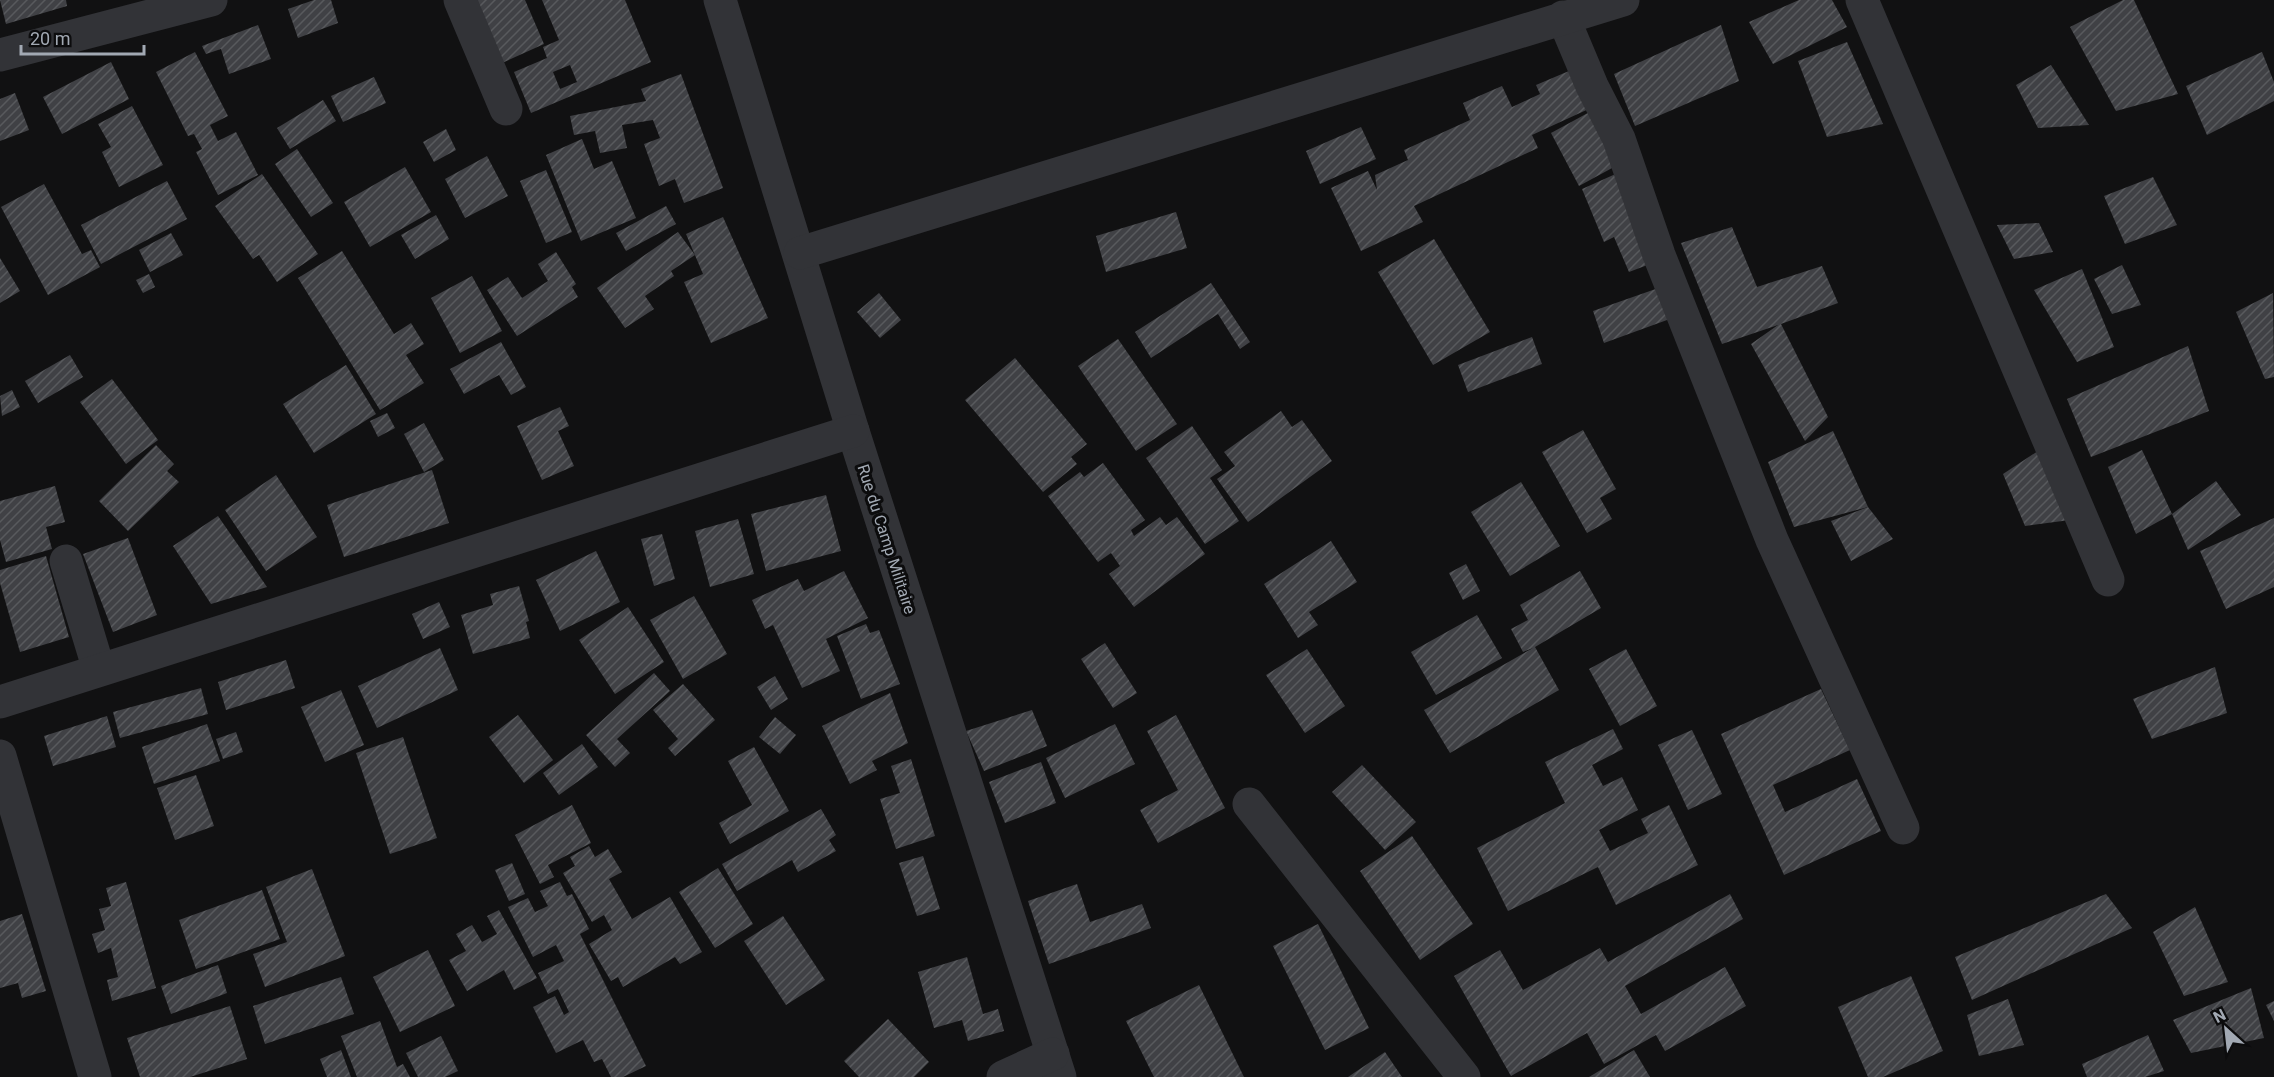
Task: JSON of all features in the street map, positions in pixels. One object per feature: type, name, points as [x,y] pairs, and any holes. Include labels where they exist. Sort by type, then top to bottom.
[{"type":"street","points":[[0,55],[211,0]]},
{"type":"street","points":[[460,0],[506,109]]},
{"type":"street","name":"Rue du Camp Militaire","points":[[720,0],[800,253],[853,431],[1056,1065]]},
{"type":"street","points":[[800,253],[1623,0]]},
{"type":"street","points":[[1862,0],[2108,580]]},
{"type":"street","points":[[1563,17],[1592,86],[1619,139],[1659,255],[1772,540],[1903,828]]},
{"type":"street","points":[[0,702],[853,431]]},
{"type":"street","points":[[66,561],[99,670]]},
{"type":"street","points":[[0,756],[95,1077]]},
{"type":"street","points":[[1250,804],[1464,1077]]},
{"type":"street","points":[[1003,1077],[1056,1065]]},
{"type":"building","points":[[0,0],[66,0],[67,6],[6,24]]},
{"type":"building","points":[[314,0],[331,0],[338,23],[298,38],[288,9]]},
{"type":"building","points":[[475,0],[525,0],[544,44],[502,63]]},
{"type":"building","points":[[542,0],[625,0],[651,62],[531,113],[514,72],[547,58],[543,47],[559,40]],"holes":[[[570,65],[577,82],[560,89],[553,72]]]},
{"type":"building","points":[[1799,0],[1832,0],[1847,27],[1773,64],[1749,22]]},
{"type":"building","points":[[2123,0],[2134,0],[2178,94],[2116,111],[2070,27]]},
{"type":"building","points":[[258,25],[271,59],[229,74],[221,49],[206,54],[202,46]]},
{"type":"building","points":[[1721,25],[1739,81],[1635,126],[1614,74]]},
{"type":"building","points":[[1847,42],[1883,124],[1827,137],[1798,61]]},
{"type":"building","points":[[195,52],[228,116],[210,125],[218,141],[236,132],[258,175],[218,195],[196,152],[202,149],[194,134],[188,136],[156,72]]},
{"type":"building","points":[[2262,52],[2274,82],[2274,101],[2207,135],[2186,86]]},
{"type":"building","points":[[111,62],[129,99],[62,134],[43,97]]},
{"type":"building","points":[[2051,65],[2089,125],[2038,128],[2016,85]]},
{"type":"building","points":[[1576,68],[1593,107],[1532,135],[1538,148],[1414,206],[1423,222],[1361,251],[1331,188],[1368,171],[1377,190],[1375,175],[1408,160],[1404,150],[1470,120],[1463,103],[1502,86],[1512,107],[1540,94],[1536,85]]},
{"type":"building","points":[[681,74],[723,188],[684,203],[675,179],[659,186],[644,144],[660,138],[653,120],[622,125],[627,148],[600,153],[595,131],[574,135],[570,116],[646,101],[641,89]]},
{"type":"building","points":[[374,77],[386,103],[343,122],[331,96]]},
{"type":"building","points":[[15,93],[29,130],[0,141],[0,99]]},
{"type":"building","points":[[323,100],[336,121],[290,149],[277,128]]},
{"type":"building","points":[[132,106],[163,165],[119,187],[102,152],[111,147],[98,124]]},
{"type":"building","points":[[1597,108],[1625,161],[1579,186],[1551,133]]},
{"type":"building","points":[[1361,127],[1376,159],[1320,184],[1306,151]]},
{"type":"building","points":[[446,129],[456,150],[434,162],[423,142]]},
{"type":"building","points":[[582,139],[594,169],[612,161],[636,218],[581,241],[546,155]]},
{"type":"building","points":[[297,149],[333,203],[311,217],[275,164]]},
{"type":"building","points":[[487,156],[508,196],[465,218],[445,179]]},
{"type":"building","points":[[405,167],[431,212],[370,247],[344,202]]},
{"type":"building","points":[[546,170],[572,232],[546,243],[520,181]]},
{"type":"building","points":[[1620,172],[1658,261],[1629,272],[1614,237],[1604,242],[1582,189]]},
{"type":"building","points":[[262,174],[318,254],[277,282],[259,255],[253,259],[215,206]]},
{"type":"building","points":[[2153,177],[2177,225],[2125,244],[2104,196]]},
{"type":"building","points":[[167,181],[187,219],[101,264],[81,225]]},
{"type":"building","points":[[44,184],[82,254],[91,250],[100,267],[48,295],[1,207]]},
{"type":"building","points":[[666,206],[676,224],[626,251],[616,233]]},
{"type":"building","points":[[1176,212],[1187,248],[1106,272],[1096,236]]},
{"type":"building","points":[[436,215],[449,239],[415,259],[401,235]]},
{"type":"building","points":[[723,217],[768,318],[711,343],[684,282],[703,274],[686,234]]},
{"type":"building","points":[[2039,223],[2053,252],[2014,259],[1997,225]]},
{"type":"building","points":[[1732,227],[1757,287],[1822,266],[1838,303],[1781,324],[1828,417],[1805,441],[1751,344],[1778,325],[1722,344],[1681,243]]},
{"type":"building","points":[[678,232],[695,255],[671,271],[674,276],[645,296],[654,309],[625,328],[597,288]]},
{"type":"building","points":[[171,233],[183,255],[150,272],[139,250]]},
{"type":"building","points":[[1434,239],[1490,332],[1433,365],[1378,272]]},
{"type":"building","points":[[342,251],[394,334],[411,323],[424,344],[406,355],[424,383],[380,410],[298,278]]},
{"type":"building","points":[[556,252],[576,284],[572,287],[578,297],[517,336],[487,290],[508,277],[522,298],[548,281],[538,264]]},
{"type":"building","points":[[0,258],[20,291],[0,303]]},
{"type":"building","points":[[2122,265],[2141,305],[2112,314],[2094,279]]},
{"type":"building","points":[[2082,269],[2114,347],[2077,362],[2034,290]]},
{"type":"building","points":[[149,274],[155,287],[143,293],[136,280]]},
{"type":"building","points":[[472,276],[502,331],[460,353],[431,298]]},
{"type":"building","points":[[1211,283],[1250,342],[1240,349],[1218,314],[1151,358],[1135,332]]},
{"type":"building","points":[[1667,285],[1678,316],[1604,343],[1593,311]]},
{"type":"building","points":[[879,293],[901,320],[880,338],[857,312]]},
{"type":"building","points":[[2273,293],[2274,377],[2265,379],[2236,312]]},
{"type":"building","points":[[1532,337],[1542,364],[1468,392],[1458,365]]},
{"type":"building","points":[[1118,339],[1177,424],[1136,451],[1078,366]]},
{"type":"building","points":[[501,342],[526,387],[511,395],[499,375],[464,394],[450,369]]},
{"type":"building","points":[[2188,346],[2209,411],[2091,457],[2067,399]]},
{"type":"building","points":[[70,355],[83,377],[38,403],[25,381]]},
{"type":"building","points":[[1015,358],[1087,444],[1071,457],[1077,464],[1043,492],[965,400]]},
{"type":"building","points":[[346,365],[376,414],[314,453],[283,404]]},
{"type":"building","points":[[112,379],[158,440],[126,464],[80,402]]},
{"type":"building","points":[[12,390],[20,407],[2,416],[0,396]]},
{"type":"building","points":[[560,407],[569,426],[558,431],[574,466],[542,480],[517,426]]},
{"type":"building","points":[[1281,411],[1292,427],[1302,420],[1332,461],[1248,522],[1217,479],[1235,466],[1224,452]]},
{"type":"building","points":[[387,413],[395,428],[378,437],[370,421]]},
{"type":"building","points":[[424,423],[444,460],[424,472],[404,434]]},
{"type":"building","points":[[1192,426],[1222,470],[1210,478],[1239,521],[1205,544],[1146,458]]},
{"type":"building","points":[[1583,430],[1616,489],[1600,498],[1612,519],[1587,533],[1542,452]]},
{"type":"building","points":[[1833,431],[1868,507],[1794,527],[1768,462]]},
{"type":"building","points":[[156,445],[174,464],[167,471],[179,482],[128,531],[99,501]]},
{"type":"building","points":[[2047,445],[2070,520],[2025,526],[2003,474]]},
{"type":"building","points":[[2142,450],[2172,514],[2136,534],[2108,467]]},
{"type":"building","points":[[1103,463],[1145,520],[1131,530],[1134,536],[1160,517],[1166,525],[1177,517],[1205,554],[1134,607],[1109,574],[1120,566],[1111,553],[1098,562],[1048,496],[1080,472],[1084,477]]},
{"type":"building","points":[[432,470],[449,523],[344,557],[327,505]]},
{"type":"building","points":[[276,475],[317,537],[266,571],[225,510]]},
{"type":"building","points":[[2216,481],[2241,515],[2188,550],[2172,514]]},
{"type":"building","points":[[1521,482],[1560,546],[1510,576],[1471,512]]},
{"type":"building","points":[[55,486],[65,522],[46,527],[52,549],[6,562],[0,540],[0,501]]},
{"type":"building","points":[[826,495],[841,551],[766,571],[751,514]]},
{"type":"building","points":[[1868,507],[1893,539],[1851,561],[1831,521]]},
{"type":"building","points":[[218,516],[267,587],[211,604],[173,546]]},
{"type":"building","points":[[2274,518],[2274,587],[2226,609],[2200,551]]},
{"type":"building","points":[[738,519],[754,574],[710,587],[695,531]]},
{"type":"building","points":[[662,534],[675,579],[654,586],[641,539]]},
{"type":"building","points":[[128,538],[157,615],[113,632],[83,554]]},
{"type":"building","points":[[1331,541],[1357,582],[1309,612],[1318,625],[1298,638],[1264,584]]},
{"type":"building","points":[[596,551],[620,602],[560,631],[536,580]]},
{"type":"building","points":[[46,556],[69,637],[20,652],[0,583],[0,570]]},
{"type":"building","points":[[1466,564],[1480,591],[1463,600],[1449,573]]},
{"type":"building","points":[[844,571],[868,618],[826,639],[840,671],[802,688],[773,625],[765,629],[752,600],[798,579],[804,591]]},
{"type":"building","points":[[1580,571],[1601,608],[1535,647],[1559,690],[1450,753],[1424,710],[1533,648],[1523,652],[1511,629],[1528,620],[1520,605]]},
{"type":"building","points":[[519,586],[529,621],[526,622],[530,638],[473,654],[461,615],[493,605],[490,594]]},
{"type":"building","points":[[694,596],[727,654],[683,679],[650,620]]},
{"type":"building","points":[[439,602],[450,627],[423,639],[412,614]]},
{"type":"building","points":[[628,607],[664,662],[615,694],[579,640]]},
{"type":"building","points":[[1477,615],[1502,658],[1436,695],[1411,652]]},
{"type":"building","points":[[866,624],[870,633],[879,630],[900,684],[861,699],[837,636]]},
{"type":"building","points":[[1105,643],[1137,693],[1113,708],[1081,659]]},
{"type":"building","points":[[440,648],[458,690],[377,728],[358,686]]},
{"type":"building","points":[[1307,649],[1345,706],[1305,733],[1266,675]]},
{"type":"building","points":[[1626,649],[1657,706],[1620,726],[1589,669]]},
{"type":"building","points":[[286,660],[295,688],[226,710],[218,682]]},
{"type":"building","points":[[2215,667],[2227,713],[2152,739],[2133,699]]},
{"type":"building","points":[[654,673],[670,691],[617,739],[630,753],[615,767],[586,735]]},
{"type":"building","points":[[775,676],[788,699],[771,710],[757,687]]},
{"type":"building","points":[[683,684],[715,720],[675,756],[668,748],[678,739],[653,710]]},
{"type":"building","points":[[201,688],[208,714],[120,738],[113,712]]},
{"type":"building","points":[[1821,689],[1850,750],[1773,785],[1785,812],[1857,779],[1881,831],[1784,875],[1721,734]]},
{"type":"building","points":[[341,690],[364,745],[325,762],[301,707]]},
{"type":"building","points":[[890,693],[908,743],[872,761],[877,770],[850,784],[822,726]]},
{"type":"building","points":[[1032,710],[1047,746],[984,771],[966,731]]},
{"type":"building","points":[[518,715],[553,760],[524,783],[489,737]]},
{"type":"building","points":[[1176,715],[1225,808],[1158,843],[1140,810],[1178,790],[1147,731]]},
{"type":"building","points":[[107,716],[116,747],[53,766],[44,736]]},
{"type":"building","points":[[775,717],[796,735],[780,754],[759,737]]},
{"type":"building","points":[[207,724],[220,761],[154,784],[142,747]]},
{"type":"building","points":[[1115,724],[1135,764],[1065,798],[1046,758]]},
{"type":"building","points":[[1613,729],[1623,749],[1592,765],[1603,786],[1622,777],[1638,810],[1599,830],[1610,851],[1648,833],[1641,819],[1669,805],[1698,865],[1616,905],[1598,867],[1508,911],[1477,848],[1565,803],[1545,762]]},
{"type":"building","points":[[1692,730],[1722,794],[1688,810],[1658,745]]},
{"type":"building","points":[[236,732],[243,752],[223,759],[216,739]]},
{"type":"building","points":[[403,737],[437,838],[390,854],[356,753]]},
{"type":"building","points":[[582,744],[598,767],[559,795],[543,773]]},
{"type":"building","points":[[754,747],[789,811],[730,844],[719,823],[752,805],[728,761]]},
{"type":"building","points":[[911,759],[935,836],[896,849],[880,799],[900,793],[891,766]]},
{"type":"building","points":[[1041,762],[1056,803],[1005,823],[989,782]]},
{"type":"building","points":[[1362,765],[1416,822],[1385,850],[1332,792]]},
{"type":"building","points":[[196,775],[214,826],[175,840],[157,788]]},
{"type":"building","points":[[572,805],[591,843],[548,865],[554,877],[540,884],[515,835]]},
{"type":"building","points":[[821,809],[836,835],[829,840],[836,851],[798,872],[792,860],[737,891],[722,864]]},
{"type":"building","points":[[1412,836],[1473,924],[1420,960],[1360,871]]},
{"type":"building","points":[[589,846],[595,857],[608,849],[622,872],[609,879],[632,919],[670,897],[702,952],[680,964],[675,957],[623,987],[618,977],[611,981],[589,944],[612,930],[604,915],[592,922],[563,873],[575,866],[570,857]]},
{"type":"building","points":[[923,856],[940,909],[917,916],[899,863]]},
{"type":"building","points":[[512,863],[525,894],[509,901],[495,870]]},
{"type":"building","points":[[718,868],[753,924],[715,948],[679,892]]},
{"type":"building","points":[[312,869],[345,956],[265,987],[253,954],[287,942],[266,887]]},
{"type":"building","points":[[126,882],[156,988],[112,1001],[107,980],[118,977],[111,948],[98,953],[92,934],[105,930],[99,909],[111,906],[106,888]]},
{"type":"building","points":[[560,882],[567,896],[572,894],[589,929],[580,934],[646,1066],[623,1077],[611,1077],[602,1059],[594,1062],[583,1040],[556,1053],[533,1007],[555,996],[564,1015],[569,1012],[558,989],[548,994],[538,973],[564,961],[556,945],[533,957],[508,907],[528,898],[535,912],[548,906],[540,891]]},
{"type":"building","points":[[1077,884],[1090,922],[1142,904],[1151,928],[1049,964],[1028,901]]},
{"type":"building","points":[[262,890],[280,939],[196,969],[179,920]]},
{"type":"building","points":[[1730,894],[1743,919],[1625,986],[1641,1014],[1725,967],[1746,1006],[1665,1051],[1656,1035],[1604,1064],[1587,1033],[1511,1076],[1454,976],[1500,950],[1523,990],[1600,948],[1608,962]]},
{"type":"building","points":[[2106,894],[2132,928],[1972,1000],[1955,957]]},
{"type":"building","points":[[2195,907],[2228,982],[2184,996],[2153,932]]},
{"type":"building","points":[[499,910],[537,978],[514,990],[504,970],[467,991],[449,960],[466,951],[456,934],[472,925],[482,942],[497,934],[487,916]]},
{"type":"building","points":[[22,914],[46,991],[22,998],[18,983],[0,988],[0,921]]},
{"type":"building","points":[[783,916],[825,980],[786,1005],[744,941]]},
{"type":"building","points":[[1318,924],[1369,1028],[1325,1050],[1273,946]]},
{"type":"building","points":[[428,950],[455,1006],[400,1032],[373,977]]},
{"type":"building","points":[[967,957],[983,1014],[998,1009],[1004,1031],[968,1041],[962,1020],[934,1028],[918,972]]},
{"type":"building","points":[[218,965],[227,993],[171,1014],[161,986]]},
{"type":"building","points":[[1911,976],[1943,1051],[1883,1077],[1868,1077],[1838,1007]]},
{"type":"building","points":[[341,977],[354,1014],[265,1044],[253,1006]]},
{"type":"building","points":[[1199,985],[1244,1077],[1154,1077],[1126,1021]]},
{"type":"building","points":[[2251,988],[2264,1038],[2191,1053],[2173,1020]]},
{"type":"building","points":[[2008,999],[2024,1045],[1979,1056],[1967,1015]]},
{"type":"building","points":[[2274,1001],[2274,1021],[2266,1005]]},
{"type":"building","points":[[230,1006],[247,1059],[190,1077],[140,1077],[127,1038]]},
{"type":"building","points":[[888,1019],[929,1062],[914,1077],[859,1077],[844,1061]]},
{"type":"building","points":[[380,1021],[397,1067],[403,1064],[410,1077],[357,1077],[341,1036]]},
{"type":"building","points":[[2148,1035],[2164,1071],[2145,1077],[2087,1077],[2082,1064]]},
{"type":"building","points":[[441,1036],[458,1071],[445,1077],[418,1077],[406,1053]]},
{"type":"building","points":[[341,1050],[351,1077],[327,1077],[320,1059]]},
{"type":"building","points":[[1634,1050],[1650,1077],[1589,1077]]},
{"type":"building","points":[[1385,1052],[1402,1077],[1348,1077]]}]
